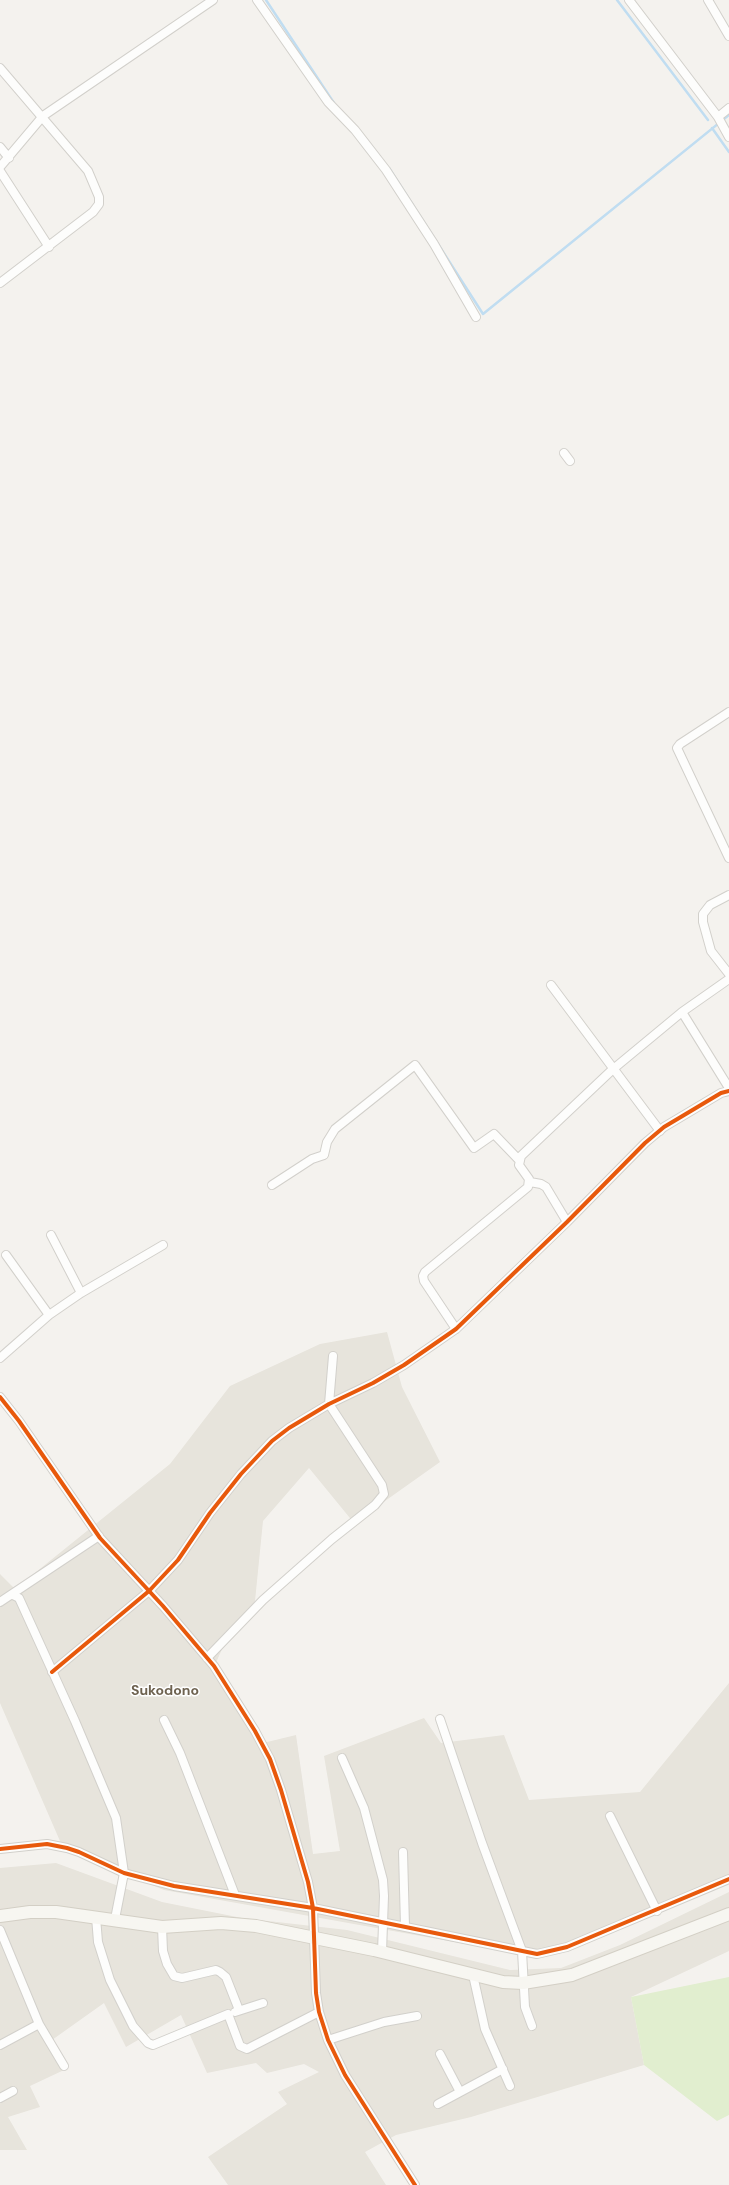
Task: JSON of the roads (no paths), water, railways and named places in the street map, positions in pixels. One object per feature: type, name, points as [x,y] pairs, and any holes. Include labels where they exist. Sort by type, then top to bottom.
[{"type":"main road","points":[[0,1916],[30,1912],[56,1912],[115,1919],[162,1927],[221,1923],[256,1926],[313,1935],[503,1982],[523,1978],[572,1975],[729,1914]]},
{"type":"street","points":[[0,167],[43,116],[213,0]]},
{"type":"street","points":[[257,0],[328,102],[355,130],[386,170],[434,244],[476,316]]},
{"type":"street","points":[[629,0],[718,116],[729,137]]},
{"type":"street","points":[[708,0],[729,36]]},
{"type":"street","points":[[0,68],[43,116],[88,171],[99,197],[98,204],[93,212],[0,283]]},
{"type":"street","points":[[718,116],[729,108]]},
{"type":"street","points":[[0,147],[9,158]]},
{"type":"street","points":[[0,171],[49,247]]},
{"type":"street","points":[[564,453],[570,461]]},
{"type":"street","points":[[729,712],[680,744],[677,748],[729,858]]},
{"type":"street","points":[[729,895],[710,905],[703,914],[703,922],[712,951],[729,974]]},
{"type":"street","points":[[519,1160],[615,1068],[682,1012],[729,978]]},
{"type":"street","points":[[552,985],[615,1068],[660,1131]]},
{"type":"street","points":[[682,1012],[729,1088]]},
{"type":"street","points":[[272,1185],[312,1159],[322,1156],[325,1152],[327,1142],[335,1129],[415,1065],[474,1148],[494,1134],[519,1160],[519,1165],[530,1182],[541,1184],[546,1187],[567,1222]]},
{"type":"street","points":[[52,1672],[149,1592],[178,1560],[210,1513],[260,1453],[289,1428],[329,1404],[373,1383],[456,1329],[567,1222],[645,1143],[660,1131],[721,1093],[729,1091]]},
{"type":"street","points":[[456,1329],[423,1276],[425,1272],[526,1189],[530,1182]]},
{"type":"street","points":[[51,1235],[81,1293]]},
{"type":"street","points":[[0,1358],[49,1315],[81,1293],[163,1245]]},
{"type":"street","points":[[6,1255],[49,1315]]},
{"type":"street","points":[[207,1658],[263,1600],[332,1539],[375,1505],[384,1494],[382,1485],[329,1404],[333,1356]]},
{"type":"street","points":[[0,1397],[99,1536],[207,1658],[245,1714],[270,1760],[303,1859],[313,1910],[314,1979],[319,2012],[328,2040],[345,2075],[415,2185]]},
{"type":"street","points":[[0,1602],[13,1595],[99,1536]]},
{"type":"street","points":[[13,1595],[19,1598],[75,1721],[116,1818],[124,1876],[115,1919]]},
{"type":"street","points":[[440,1719],[522,1954],[525,2007],[532,2026]]},
{"type":"street","points":[[164,1720],[180,1753],[235,1895]]},
{"type":"street","points":[[342,1758],[364,1808],[378,1860],[384,1896],[382,1952]]},
{"type":"street","points":[[610,1816],[656,1911]]},
{"type":"street","points":[[0,1849],[31,1845],[61,1847],[80,1852],[124,1876],[405,1926],[522,1954],[553,1952],[656,1911],[729,1879]]},
{"type":"street","points":[[403,1852],[405,1926]]},
{"type":"street","points":[[96,1917],[98,1942],[110,1980],[133,2026],[148,2043],[156,2045],[228,2014],[262,2003]]},
{"type":"street","points":[[162,1927],[163,1951],[167,1964],[174,1976],[182,1978],[216,1970],[220,1972],[226,1977],[239,2010]]},
{"type":"street","points":[[0,1930],[39,2024],[64,2066]]},
{"type":"street","points":[[473,1975],[484,2029],[510,2086]]},
{"type":"street","points":[[228,2014],[240,2046],[247,2049],[319,2012]]},
{"type":"street","points":[[328,2040],[384,2022],[417,2016]]},
{"type":"street","points":[[0,2045],[39,2024]]},
{"type":"street","points":[[440,2054],[460,2092]]},
{"type":"street","points":[[438,2104],[503,2069]]},
{"type":"street","points":[[0,2098],[13,2090]]},
{"type":"waterway","points":[[266,0],[334,103]]},
{"type":"waterway","points":[[617,0],[708,120]]},
{"type":"waterway","points":[[389,168],[483,314],[729,115]]},
{"type":"waterway","points":[[712,128],[729,152]]},
{"type":"district","name":"Sukodono","points":[[165,1691]]}]
